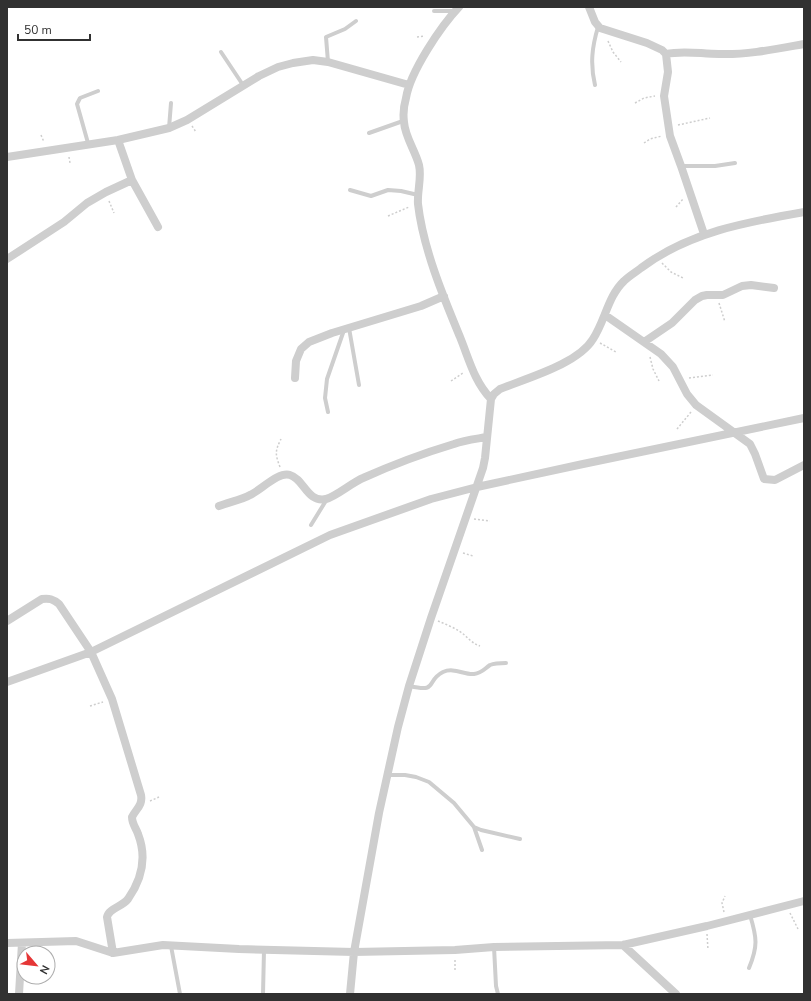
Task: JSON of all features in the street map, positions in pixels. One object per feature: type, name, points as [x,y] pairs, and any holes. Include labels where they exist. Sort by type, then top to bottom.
[{"type":"street","points":[[589,7],[595,22],[606,31],[647,43],[662,50],[666,54],[668,72],[664,96],[669,131],[704,234]]},
{"type":"street","points":[[457,9],[424,55],[409,85],[403,121],[419,165],[419,199],[423,234],[444,296],[478,383],[491,399]]},
{"type":"street","points":[[666,54],[674,52],[718,54],[754,53],[804,44]]},
{"type":"street","points":[[7,156],[88,143],[118,140],[169,128],[187,120],[243,85],[278,67],[293,63],[313,60],[328,62],[409,85]]},
{"type":"street","points":[[118,140],[132,180],[158,227]]},
{"type":"street","points":[[7,259],[64,222],[87,203],[132,180]]},
{"type":"street","points":[[350,994],[354,952],[387,775],[409,686],[477,487],[485,458],[491,399],[500,389],[555,368],[576,357],[587,348],[605,315],[615,292],[625,280],[673,247],[704,234],[725,228],[804,212]]},
{"type":"street","points":[[644,342],[672,323],[695,300],[706,295],[723,295],[742,286],[751,285],[774,288]]},
{"type":"street","points":[[295,378],[296,361],[301,349],[309,342],[319,337],[421,306],[444,296]]},
{"type":"street","points":[[605,315],[662,354],[673,367],[687,394],[696,405],[750,444],[764,479],[775,480],[804,465]]},
{"type":"street","points":[[7,682],[91,652],[330,535],[431,499],[477,487],[804,418]]},
{"type":"street","points":[[219,506],[251,495],[283,474],[290,475],[295,478],[307,492],[313,496],[320,499],[327,499],[362,478],[455,443],[487,437]]},
{"type":"street","points":[[7,621],[42,600],[48,598],[54,599],[59,604],[91,652],[112,698],[142,795],[142,800],[132,817],[132,822],[143,849],[143,864],[140,877],[127,900],[121,906],[110,911],[107,917],[113,953]]},
{"type":"street","points":[[7,943],[76,941],[113,953],[162,945],[264,950],[354,952],[455,950],[494,947],[623,945],[707,926],[804,901]]},
{"type":"street","points":[[19,994],[22,943]]},
{"type":"street","points":[[623,945],[676,994]]},
{"type":"lane","points":[[434,11],[457,9]]},
{"type":"lane","points":[[328,62],[326,37],[345,29],[356,21]]},
{"type":"lane","points":[[595,85],[591,61],[598,26]]},
{"type":"lane","points":[[221,52],[243,85]]},
{"type":"lane","points":[[88,143],[77,104],[80,98],[98,91]]},
{"type":"lane","points":[[169,128],[171,103]]},
{"type":"lane","points":[[369,133],[403,121]]},
{"type":"lane","points":[[682,166],[714,166],[735,163]]},
{"type":"lane","points":[[350,190],[371,196],[388,190],[401,191],[419,199]]},
{"type":"lane","points":[[347,329],[359,385]]},
{"type":"lane","points":[[328,412],[325,398],[327,379],[347,329]]},
{"type":"lane","points":[[311,525],[327,499]]},
{"type":"lane","points":[[409,686],[423,689],[431,686],[437,676],[443,672],[451,670],[471,675],[479,674],[495,663],[506,663]]},
{"type":"lane","points":[[387,775],[416,776],[429,782],[454,803],[474,827],[482,850]]},
{"type":"lane","points":[[474,827],[520,839]]},
{"type":"lane","points":[[749,968],[755,954],[756,943],[755,931],[750,915]]},
{"type":"lane","points":[[171,946],[180,994]]},
{"type":"lane","points":[[494,947],[496,986],[498,994]]},
{"type":"lane","points":[[263,994],[264,950]]},
{"type":"path","points":[[606,31],[609,44],[621,62]]},
{"type":"path","points":[[635,102],[654,96],[664,96]]},
{"type":"path","points":[[644,143],[669,131],[710,118]]},
{"type":"path","points":[[106,192],[114,213]]},
{"type":"path","points":[[388,216],[419,199]]},
{"type":"path","points":[[657,257],[664,267],[683,278]]},
{"type":"path","points":[[716,296],[725,322]]},
{"type":"path","points":[[593,339],[616,352]]},
{"type":"path","points":[[652,348],[650,360],[652,370],[659,381]]},
{"type":"path","points":[[451,381],[472,368]]},
{"type":"path","points":[[680,382],[702,375],[713,375]]},
{"type":"path","points":[[677,429],[696,405]]},
{"type":"path","points":[[281,439],[276,449],[276,456],[283,474]]},
{"type":"path","points":[[466,517],[490,521]]},
{"type":"path","points":[[431,618],[453,627],[473,643],[480,646]]},
{"type":"path","points":[[90,706],[112,698]]},
{"type":"path","points":[[725,896],[722,903],[727,921]]},
{"type":"path","points":[[787,906],[798,929]]},
{"type":"path","points":[[707,926],[708,950]]}]
